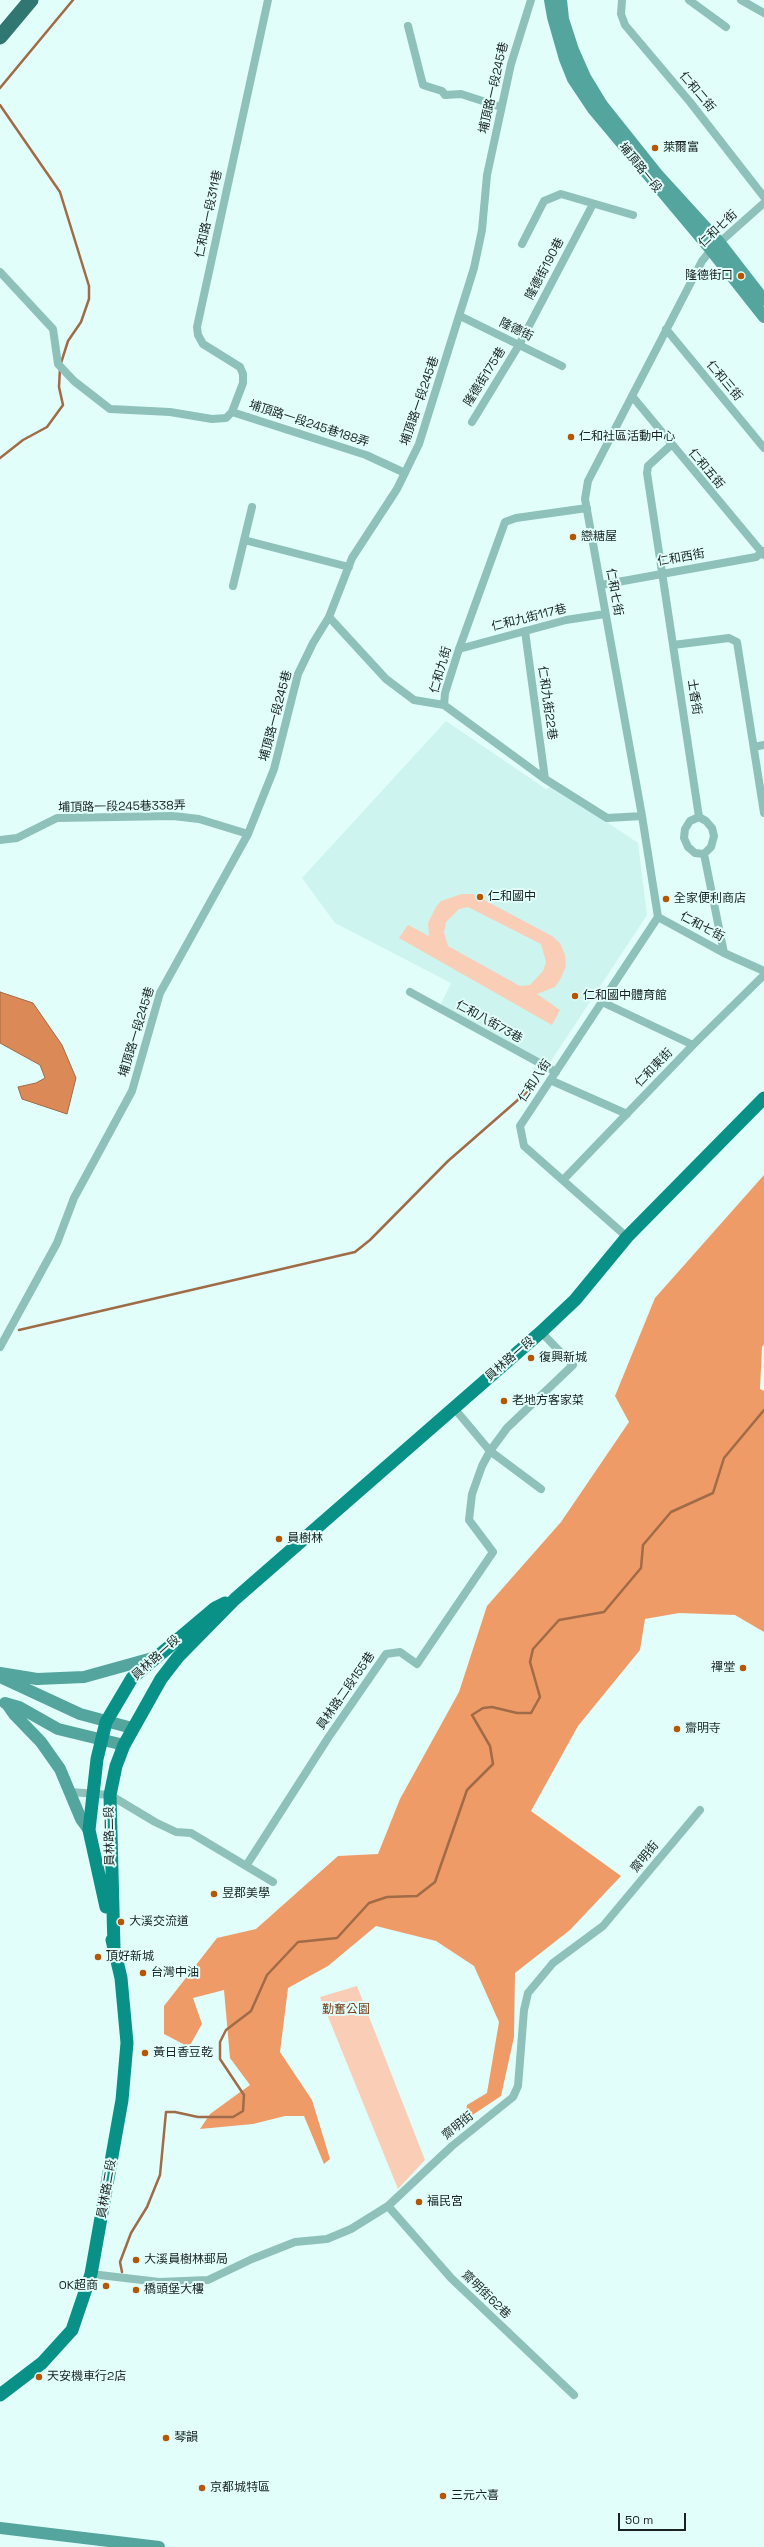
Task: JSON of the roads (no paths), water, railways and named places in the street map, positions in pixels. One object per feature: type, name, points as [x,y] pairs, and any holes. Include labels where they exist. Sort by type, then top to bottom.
[{"type":"highway","points":[[0,37],[31,0]]},
{"type":"main road","name":"員林路一段","points":[[132,1728],[165,1673],[235,1599],[541,1332],[575,1300],[627,1237],[764,1098]]},
{"type":"main road","name":"員林路一段","points":[[102,1739],[106,1722],[132,1678],[215,1608],[235,1599]]},
{"type":"main road","name":"員林路二段","points":[[114,1948],[110,1796],[116,1766],[132,1728]]},
{"type":"main road","name":"員林路二段","points":[[0,2395],[42,2363],[72,2330],[91,2274],[122,2100],[127,2043],[121,1978],[89,1830],[92,1794],[102,1739]]},
{"type":"street","name":"仁和路一段311巷","points":[[232,412],[243,383],[243,374],[240,368],[203,344],[198,335],[198,327],[268,0]]},
{"type":"street","name":"埔頂路一段245巷","points":[[0,1347],[57,1243],[74,1198],[132,1091],[160,993],[248,834],[274,769],[298,674],[312,643],[329,617],[349,567],[405,473],[419,444],[431,412],[479,249],[487,175],[501,107],[513,57],[531,0]]},
{"type":"street","name":"埔頂路一段","points":[[550,0],[553,17],[565,59],[574,79],[593,109],[668,201],[715,246],[764,317]]},
{"type":"street","name":"埔頂路一段","points":[[561,0],[563,19],[573,50],[585,77],[602,105],[715,246],[764,300]]},
{"type":"street","name":"仁和二街","points":[[622,0],[620,14],[625,25],[690,102],[764,197]]},
{"type":"street","points":[[689,0],[726,27]]},
{"type":"street","points":[[741,0],[764,13]]},
{"type":"street","points":[[408,26],[423,85],[442,90],[445,95],[461,94],[501,107]]},
{"type":"street","points":[[522,244],[544,201],[561,194],[633,215]]},
{"type":"street","name":"仁和七街","points":[[764,203],[715,246],[702,261],[588,481],[586,508],[642,816],[658,917],[724,953],[764,971]]},
{"type":"street","name":"隆德街190巷","points":[[519,345],[593,204]]},
{"type":"street","name":"埔頂路一段245巷188弄","points":[[0,272],[53,329],[61,366],[110,409],[170,412],[212,419],[226,418],[232,412],[366,455],[405,473]]},
{"type":"street","name":"隆德街","points":[[460,316],[562,366]]},
{"type":"street","name":"仁和三街","points":[[666,329],[764,448]]},
{"type":"street","name":"隆德街175巷","points":[[472,422],[519,345]]},
{"type":"street","name":"仁和五街","points":[[632,396],[671,446],[763,553]]},
{"type":"street","name":"士香街","points":[[671,446],[648,466],[647,473],[664,573],[673,645],[699,817]]},
{"type":"street","points":[[233,586],[252,507]]},
{"type":"street","name":"仁和九街","points":[[586,508],[516,518],[505,522],[459,649],[445,693],[444,705],[545,778],[607,818],[642,816]]},
{"type":"street","points":[[244,540],[349,567]]},
{"type":"street","name":"仁和西街","points":[[601,585],[756,557],[763,553]]},
{"type":"street","name":"仁和九街117巷","points":[[459,649],[525,631],[606,614]]},
{"type":"street","points":[[329,617],[386,678],[414,700],[444,705]]},
{"type":"street","name":"仁和九街22巷","points":[[525,631],[545,778]]},
{"type":"street","points":[[673,645],[729,638],[737,642],[764,813]]},
{"type":"street","points":[[754,747],[764,745]]},
{"type":"street","name":"埔頂路一段245巷338弄","points":[[0,840],[17,838],[58,818],[173,816],[199,818],[248,834]]},
{"type":"street","points":[[699,817],[706,821],[712,828],[714,836],[712,847],[704,854],[695,852],[688,847],[684,838],[685,829],[690,821],[699,817]]},
{"type":"street","points":[[704,854],[724,953]]},
{"type":"street","name":"仁和八街","points":[[627,1237],[564,1179],[524,1146],[520,1137],[520,1126],[658,917]]},
{"type":"street","name":"仁和東街","points":[[564,1179],[693,1045],[764,975]]},
{"type":"street","name":"仁和八街73巷","points":[[410,992],[556,1072]]},
{"type":"street","points":[[602,1002],[693,1045]]},
{"type":"street","points":[[550,1080],[626,1114]]},
{"type":"street","points":[[490,1451],[507,1428],[573,1365],[541,1332]]},
{"type":"street","points":[[454,1408],[490,1451],[541,1489]]},
{"type":"street","name":"員林路二段155巷","points":[[246,1866],[328,1738],[386,1654],[400,1652],[417,1664],[493,1552],[469,1520],[472,1494],[490,1451]]},
{"type":"street","points":[[0,1673],[37,1679],[84,1678],[156,1657]]},
{"type":"street","points":[[0,1677],[80,1714],[132,1728]]},
{"type":"street","points":[[4,1702],[19,1707],[58,1729],[124,1745]]},
{"type":"street","points":[[4,1702],[41,1742],[60,1769],[71,1792],[81,1819],[89,1830]]},
{"type":"street","points":[[71,1792],[110,1796],[155,1822],[176,1832],[191,1833],[273,1882]]},
{"type":"street","name":"齋明街","points":[[91,2274],[159,2282],[208,2280],[252,2258],[295,2242],[327,2239],[351,2229],[388,2206],[452,2146],[513,2097],[518,2086],[524,2010],[528,1993],[553,1963],[603,1926],[700,1810]]},
{"type":"street","name":"齋明街62巷","points":[[388,2206],[451,2278],[574,2395]]},
{"type":"street","points":[[0,2528],[159,2547]]},
{"type":"waterway","points":[[0,88],[73,0]]},
{"type":"waterway","points":[[0,105],[60,192],[89,286],[89,299],[81,322],[68,341],[61,363]]},
{"type":"waterway","points":[[0,458],[23,440],[47,427],[63,405],[59,387],[60,368]]},
{"type":"waterway","points":[[19,1330],[355,1252],[370,1240],[448,1161],[527,1092]]},
{"type":"waterway","points":[[122,2272],[120,2262],[131,2233],[147,2207],[160,2175],[166,2112],[175,2112],[198,2117],[233,2117],[243,2111],[244,2095],[220,2059],[220,2042],[226,2030],[251,2011],[267,1975],[298,1942],[337,1938],[369,1903],[387,1897],[417,1896],[435,1882],[467,1790],[493,1764],[490,1746],[472,1715],[483,1708],[492,1707],[517,1713],[531,1713],[540,1697],[530,1662],[533,1649],[559,1620],[604,1612],[641,1568],[643,1545],[671,1512],[713,1493],[724,1458],[764,1410]]},
{"type":"place","name":"萊爾富","points":[[655,148]]},
{"type":"place","name":"隆德街口","points":[[741,276]]},
{"type":"place","name":"仁和社區活動中心","points":[[571,437]]},
{"type":"place","name":"戀糖屋","points":[[573,537]]},
{"type":"place","name":"仁和國中","points":[[480,897]]},
{"type":"place","name":"全家便利商店","points":[[666,899]]},
{"type":"place","name":"仁和國中體育館","points":[[575,996]]},
{"type":"place","name":"復興新城","points":[[531,1358]]},
{"type":"place","name":"老地方客家菜","points":[[504,1401]]},
{"type":"place","name":"員樹林","points":[[279,1539]]},
{"type":"place","name":"禪堂","points":[[743,1668]]},
{"type":"place","name":"齋明寺","points":[[677,1729]]},
{"type":"place","name":"昱郡美學","points":[[214,1894]]},
{"type":"place","name":"大溪交流道","points":[[121,1922]]},
{"type":"place","name":"頂好新城","points":[[98,1957]]},
{"type":"place","name":"台灣中油","points":[[143,1973]]},
{"type":"place","name":"黃日香豆乾","points":[[145,2053]]},
{"type":"place","name":"福民宮","points":[[419,2202]]},
{"type":"place","name":"大溪員樹林郵局","points":[[136,2260]]},
{"type":"place","name":"OK超商","points":[[106,2286]]},
{"type":"place","name":"橋頭堡大樓","points":[[136,2290]]},
{"type":"place","name":"天安機車行2店","points":[[39,2377]]},
{"type":"place","name":"琴韻","points":[[166,2438]]},
{"type":"place","name":"京都城特區","points":[[202,2488]]},
{"type":"place","name":"三元六喜","points":[[443,2496]]},
{"type":"park label","name":"勤奮公園","points":[[346,2010]]}]
